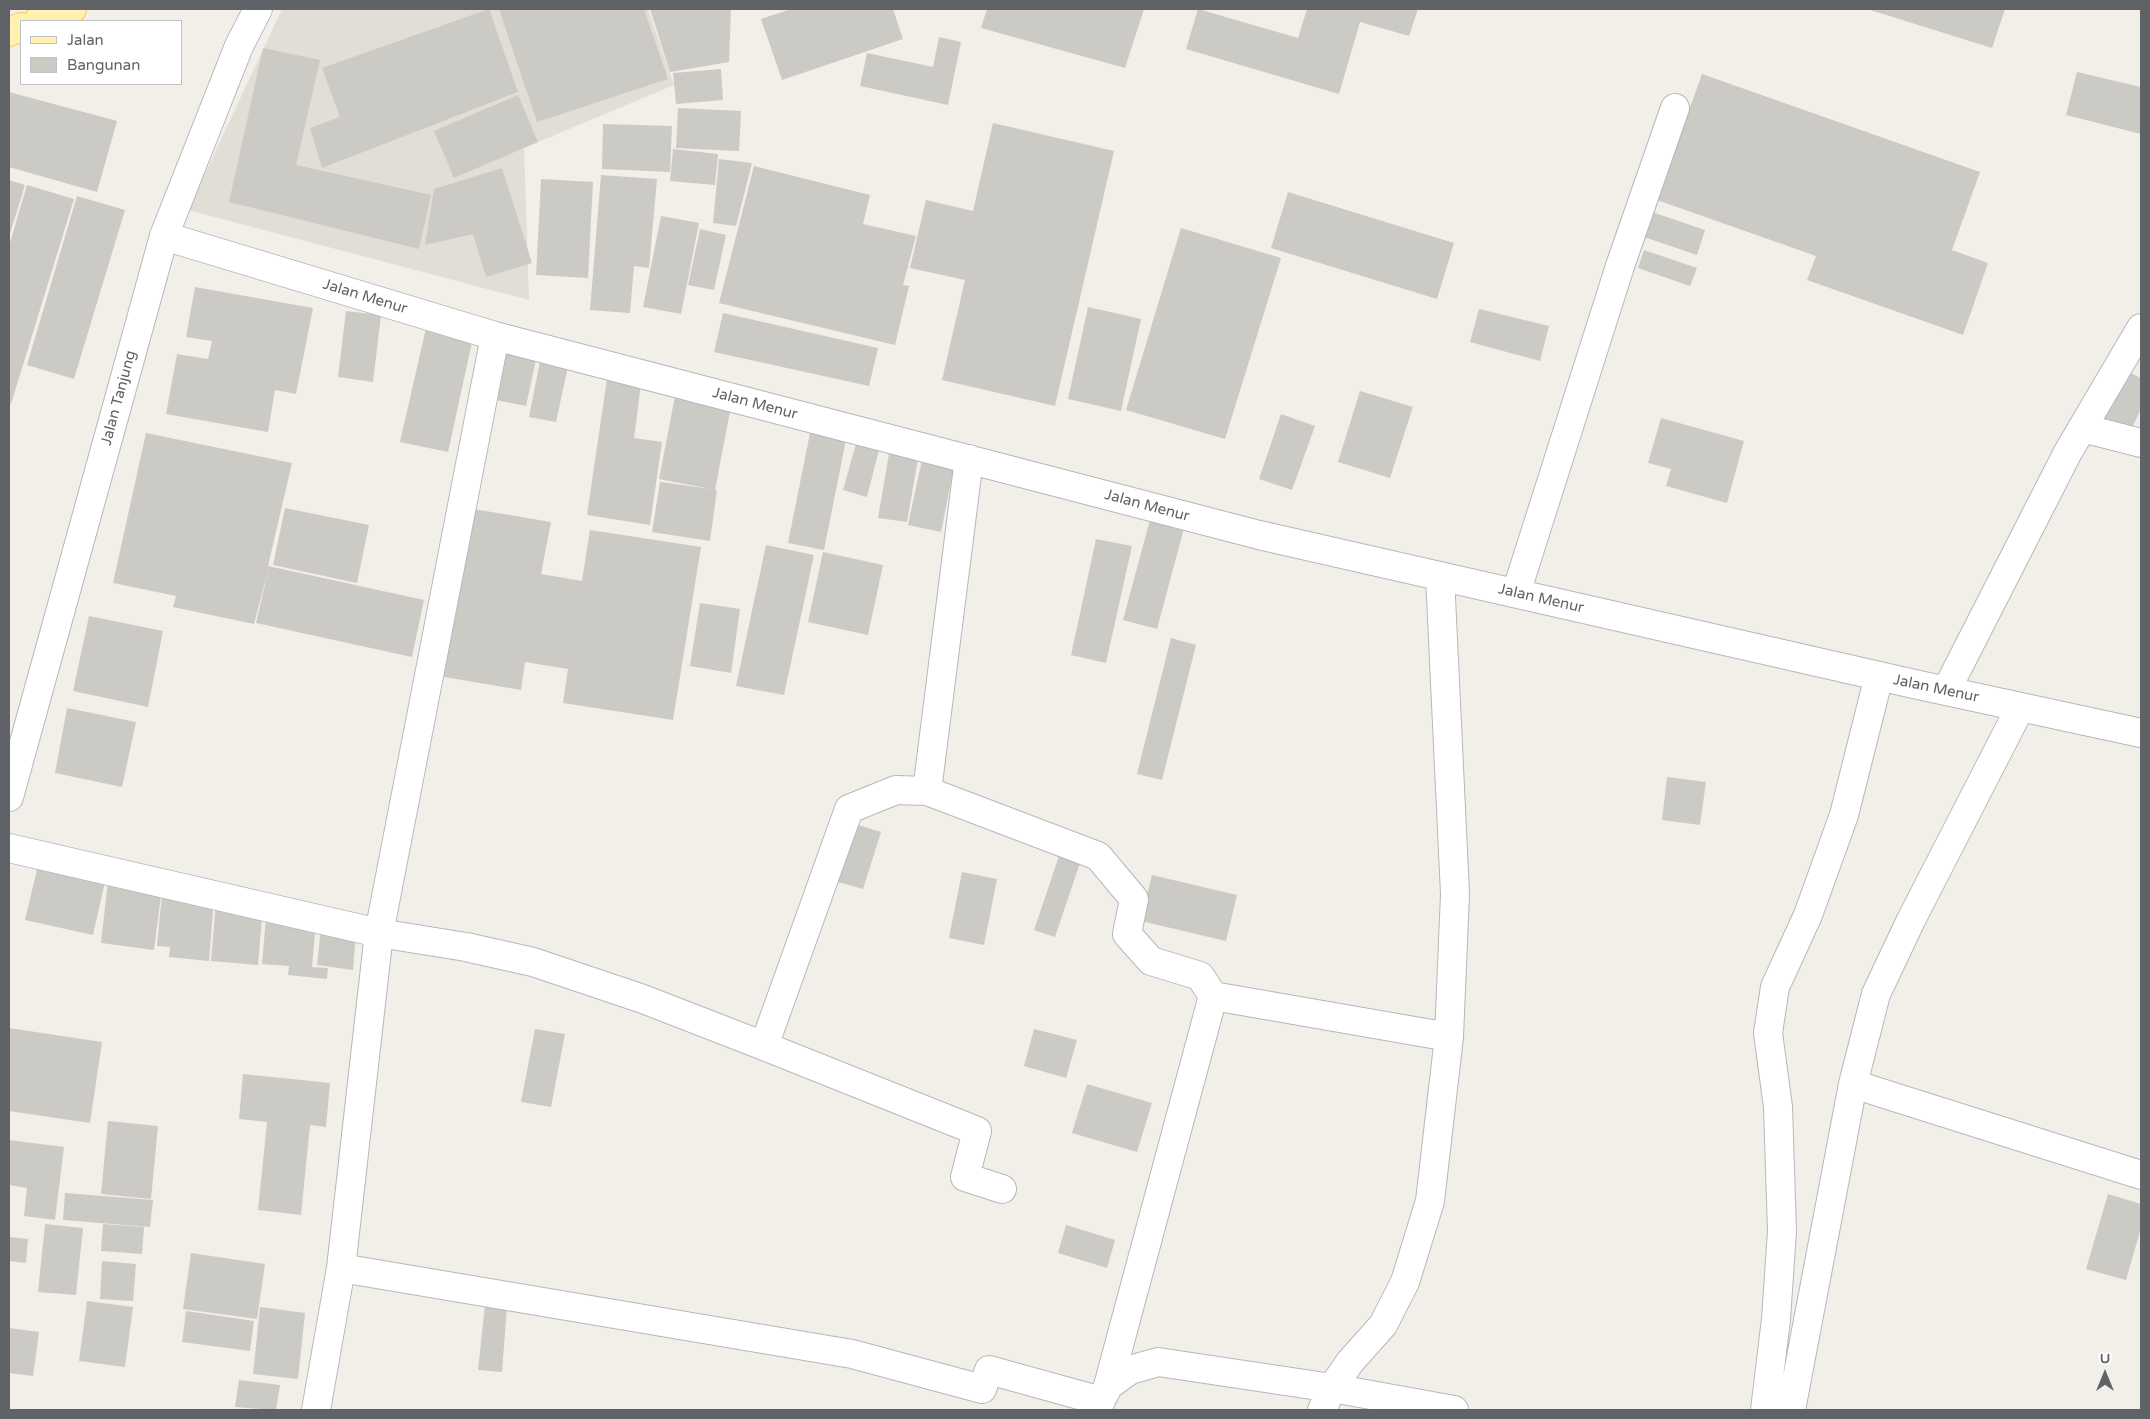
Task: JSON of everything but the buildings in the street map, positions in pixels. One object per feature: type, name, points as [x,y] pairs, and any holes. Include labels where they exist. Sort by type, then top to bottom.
[{"type":"main road","points":[[41,20],[72,9]]},
{"type":"street","name":"Jalan Tanjung","points":[[9,797],[164,236],[239,46],[258,9]]},
{"type":"street","points":[[1516,593],[1622,263],[1675,108]]},
{"type":"street","name":"Jalan Menur","points":[[164,236],[494,336],[1259,535],[2020,708],[2141,733]]},
{"type":"street","points":[[1946,691],[2068,452],[2141,328]]},
{"type":"street","points":[[316,1410],[341,1268],[379,933],[494,336]]},
{"type":"street","points":[[2082,428],[2141,444]]},
{"type":"street","points":[[927,791],[970,459]]},
{"type":"street","points":[[1327,1399],[1350,1362],[1382,1325],[1405,1282],[1430,1201],[1449,1037],[1455,894],[1440,576]]},
{"type":"street","points":[[1765,1410],[1776,1319],[1782,1231],[1778,1108],[1768,1033],[1772,1005],[1775,987],[1808,915],[1844,815],[1879,676]]},
{"type":"street","points":[[1791,1410],[1853,1084],[1876,994],[1911,920],[2020,708]]},
{"type":"street","points":[[764,1046],[848,809],[896,790],[927,791],[1098,856],[1134,899],[1127,934],[1151,961],[1200,976],[1212,996],[1102,1399]]},
{"type":"street","points":[[9,848],[379,933],[466,947],[533,962],[625,993],[764,1046],[977,1132],[965,1177],[1002,1189]]},
{"type":"street","points":[[1212,996],[1449,1037]]},
{"type":"street","points":[[1853,1084],[2141,1175]]},
{"type":"street","points":[[341,1268],[852,1354],[982,1389],[989,1370],[1102,1399]]},
{"type":"street","points":[[1102,1399],[1130,1370],[1158,1362],[1327,1399],[1454,1410]]},
{"type":"shaded area","points":[[282,9],[648,9],[674,85],[524,148],[529,300],[188,210]]}]
